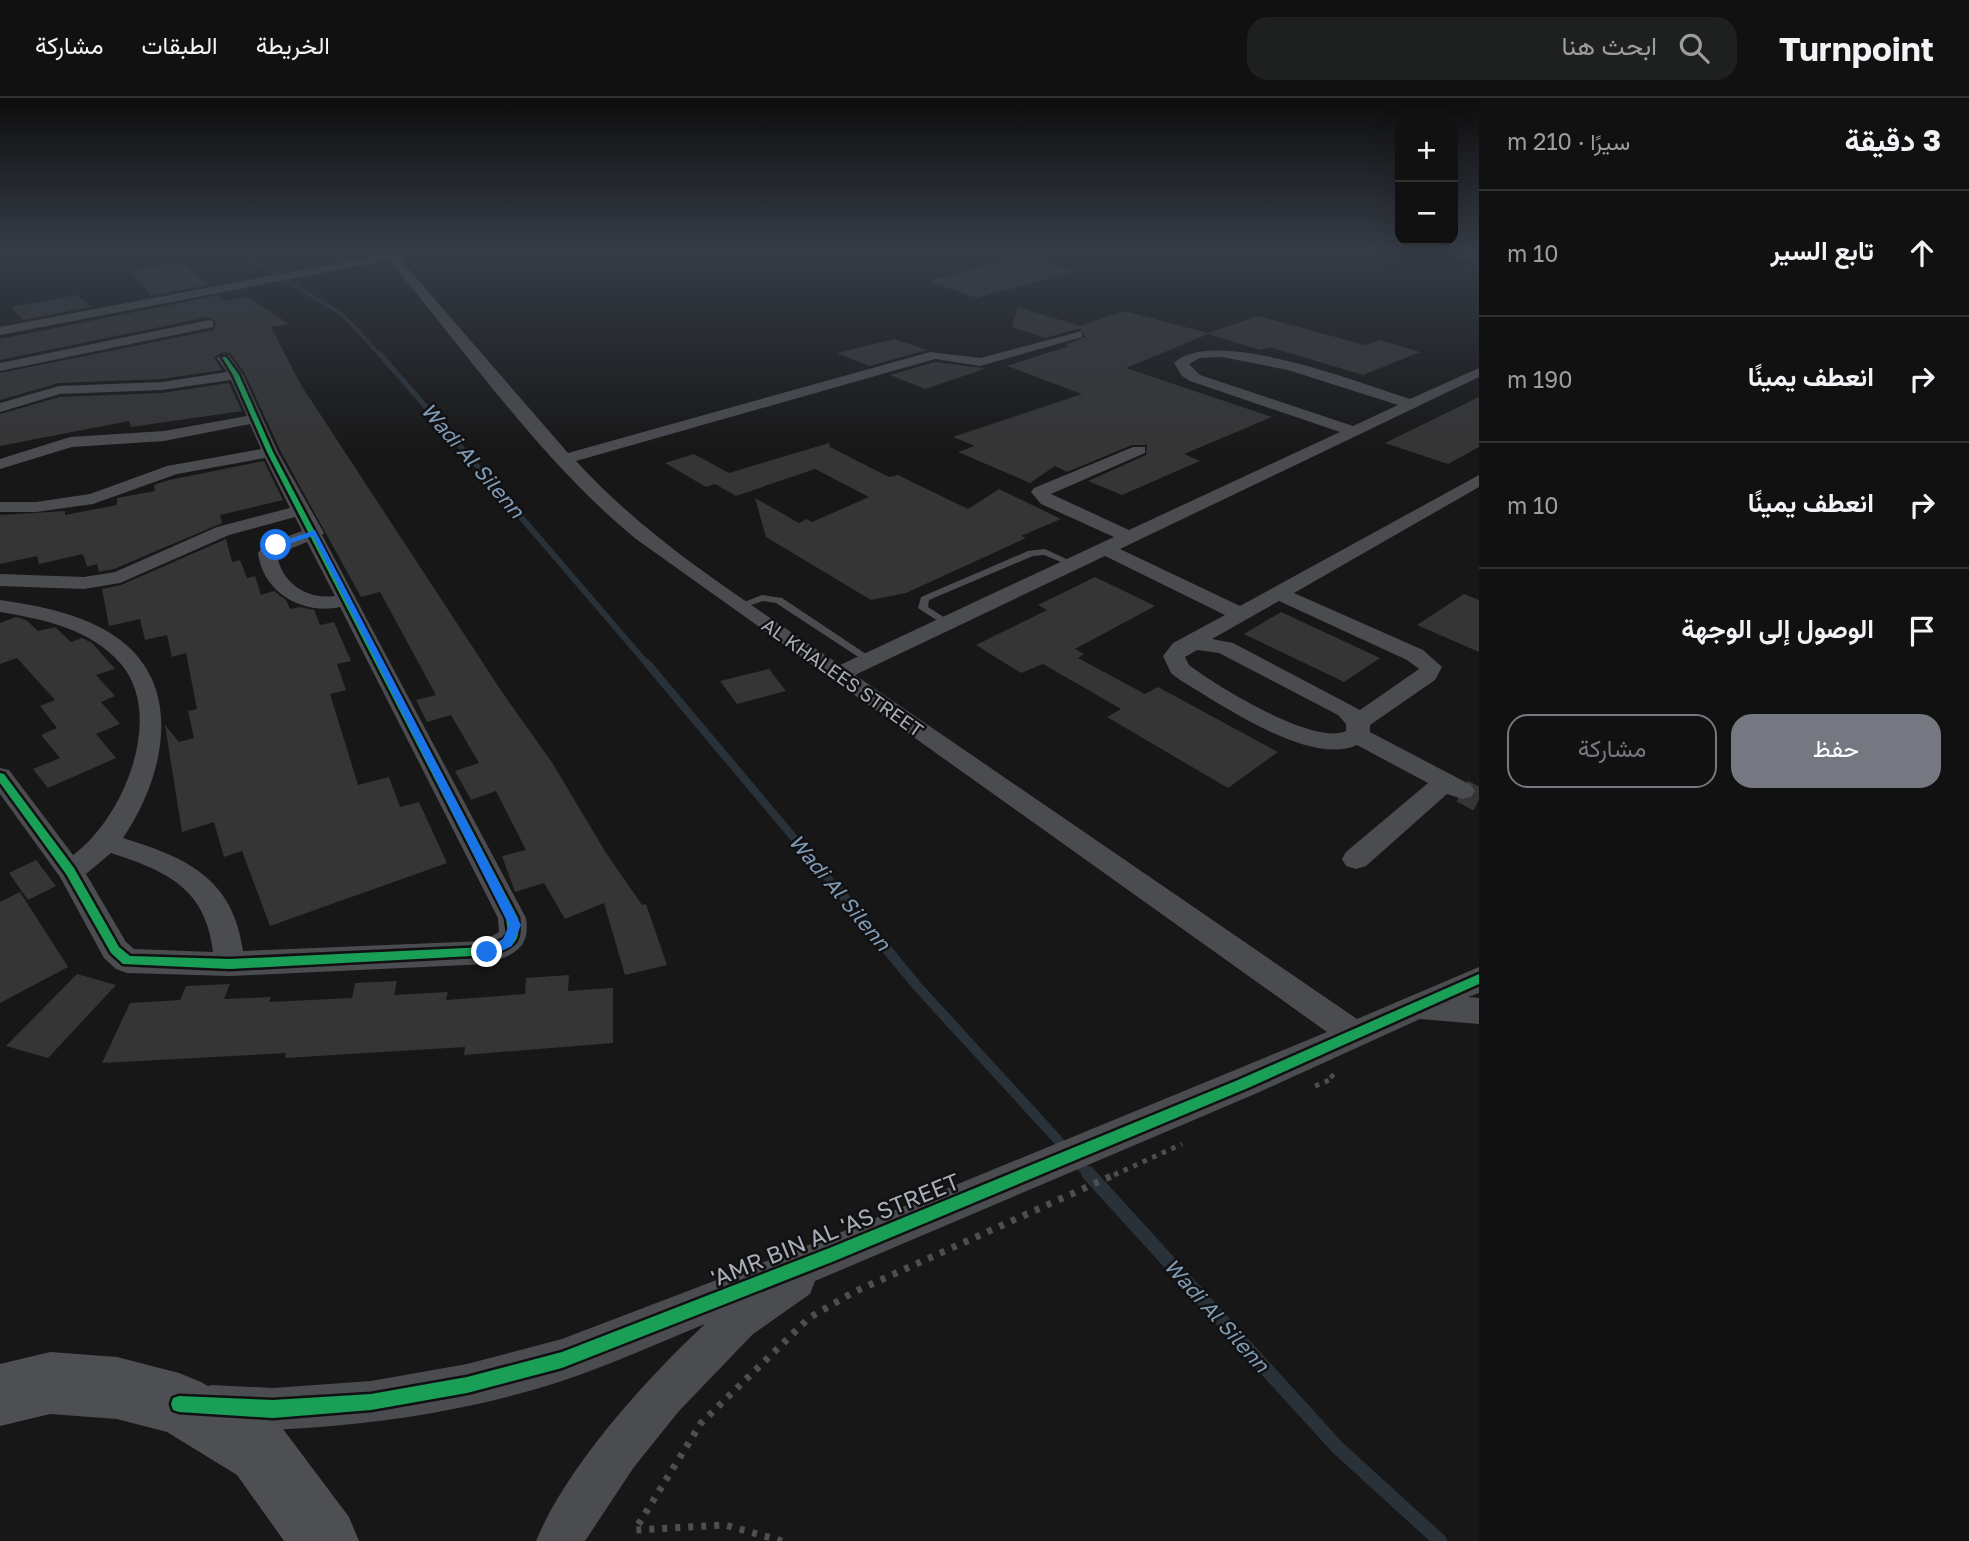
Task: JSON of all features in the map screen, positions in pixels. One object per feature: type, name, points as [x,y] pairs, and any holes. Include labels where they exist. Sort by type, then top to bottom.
[{"type":"main road","points":[[17,1386],[117,1388],[179,1404],[260,1452],[325,1541]]},
{"type":"street","points":[[0,331],[81,315]]},
{"type":"street","name":"AL KHALEES STREET","points":[[442,315],[566,460],[606,503],[639,532],[739,606],[1353,1033]]},
{"type":"street","points":[[0,367],[209,324]]},
{"type":"street","points":[[566,460],[935,356],[981,362],[1076,334]]},
{"type":"street","points":[[1353,431],[1195,378],[1182,368],[1181,363],[1200,353],[1242,354],[1411,404]]},
{"type":"street","points":[[0,408],[59,390],[162,386],[230,367],[270,452],[315,533],[512,918],[514,934],[508,942],[487,952],[230,964],[137,964],[127,961],[115,950],[70,871],[0,776]]},
{"type":"street","points":[[840,674],[1479,372]]},
{"type":"street","points":[[0,464],[70,442],[164,436],[255,419]]},
{"type":"street","points":[[1130,538],[1047,500],[1040,492],[1139,450]]},
{"type":"street","points":[[0,507],[36,507],[93,499],[173,470],[270,452]]},
{"type":"street","points":[[1278,593],[1415,655],[1430,667],[1427,675],[1358,729],[1347,742],[1311,740],[1298,735],[1179,668],[1174,656],[1181,648],[1240,614],[1479,480]]},
{"type":"street","points":[[0,580],[67,583],[120,577],[223,531],[303,510]]},
{"type":"street","points":[[315,533],[276,545],[267,553],[268,565],[287,588],[308,602],[323,604],[349,599]]},
{"type":"street","points":[[1105,549],[1240,614]]},
{"type":"street","points":[[28,611],[67,583]]},
{"type":"street","points":[[0,607],[62,618],[90,630],[114,644],[132,662],[145,683],[151,708],[150,736],[144,767],[131,804],[106,842],[70,871]]},
{"type":"street","points":[[1181,648],[1196,643],[1225,648],[1346,710],[1358,729],[1453,786],[1356,859]]},
{"type":"street","points":[[106,842],[164,862],[194,879],[215,903],[228,932],[230,964]]},
{"type":"street","name":"'AMR BIN AL 'AS STREET","points":[[179,1404],[297,1407],[371,1402],[467,1385],[562,1360],[832,1255],[1243,1084],[1353,1033],[1419,1008],[1479,979]]},
{"type":"street","points":[[1419,1008],[1479,1011]]},
{"type":"street","name":"'AMR BIN AL 'AS STREET","points":[[559,1541],[582,1503],[660,1399],[741,1319],[832,1255]]},
{"type":"lane","points":[[947,623],[923,608],[924,599],[1031,552],[1045,552],[1073,564]]},
{"type":"lane","points":[[739,606],[762,598],[779,600],[870,660]]},
{"type":"path","points":[[782,1541],[725,1525],[635,1530],[701,1423],[808,1318],[854,1292],[1185,1143]]},
{"type":"building","points":[[19,315],[47,315],[23,320]]},
{"type":"building","points":[[118,315],[276,315],[289,324],[271,327],[301,385],[502,692],[553,764],[606,853],[642,905],[646,904],[667,965],[625,975],[604,903],[565,919],[544,883],[515,892],[502,856],[526,850],[496,791],[471,800],[455,771],[479,763],[451,715],[427,722],[416,700],[436,695],[380,592],[361,597],[281,452],[245,374],[231,354],[223,352],[214,357],[222,370],[162,379],[59,383],[0,400],[0,373],[214,330],[216,321],[208,317],[0,360],[0,339]]},
{"type":"building","points":[[1015,315],[1045,315],[1080,326],[1111,315],[1141,315],[1208,333],[1258,316],[1365,345],[1380,340],[1420,352],[1363,375],[1269,347],[1260,350],[1208,334],[1126,368],[1272,417],[1184,454],[1200,461],[1122,495],[1088,481],[1146,455],[1147,445],[1132,445],[1067,472],[1055,466],[1030,483],[958,452],[975,446],[953,437],[1082,394],[1007,366],[1069,346],[1065,345],[1085,337],[1081,328],[1045,338],[1012,327]]},
{"type":"building","points":[[894,339],[928,350],[869,366],[837,353]]},
{"type":"building","points":[[935,362],[984,369],[925,389],[890,375]]},
{"type":"building","points":[[229,383],[242,411],[131,427],[129,421],[0,446],[0,414],[60,397],[162,393]]},
{"type":"building","points":[[1479,397],[1479,447],[1448,464],[1385,443]]},
{"type":"building","points":[[829,443],[830,447],[889,477],[898,475],[968,509],[999,489],[1061,519],[906,593],[871,600],[766,537],[755,498],[799,523],[807,519],[812,522],[869,497],[815,469],[736,496],[715,484],[706,487],[665,463],[694,454],[729,473]]},
{"type":"building","points":[[264,461],[283,500],[220,515],[222,523],[114,569],[99,572],[97,564],[87,567],[83,554],[39,564],[37,556],[0,564],[0,515],[65,511],[65,515],[117,505],[117,498],[155,491],[154,485],[169,480]]},
{"type":"building","points":[[226,539],[232,562],[240,560],[247,578],[255,576],[261,595],[274,591],[286,600],[290,609],[300,607],[314,610],[320,625],[334,622],[351,661],[337,664],[346,690],[330,694],[358,785],[389,777],[400,807],[419,802],[447,863],[270,926],[242,851],[224,857],[214,822],[182,832],[165,725],[179,742],[194,738],[188,711],[197,709],[186,653],[172,657],[167,635],[145,640],[140,619],[109,626],[102,589],[121,585]]},
{"type":"building","points":[[1095,577],[1155,606],[1075,649],[1084,654],[1078,658],[1145,694],[1158,687],[1278,752],[1228,788],[1107,717],[1121,709],[1043,664],[1021,673],[976,645],[1047,610],[1038,605]]},
{"type":"building","points":[[1464,594],[1479,600],[1479,652],[1417,625]]},
{"type":"building","points":[[1281,612],[1380,658],[1344,682],[1244,634]]},
{"type":"building","points":[[16,617],[26,620],[38,631],[55,627],[71,642],[82,638],[92,643],[115,669],[96,675],[115,696],[101,702],[120,724],[96,734],[116,758],[48,788],[33,769],[60,758],[41,735],[57,728],[40,706],[55,700],[17,658],[0,664],[0,623]]},
{"type":"building","points":[[769,669],[786,691],[737,704],[720,681]]},
{"type":"building","points":[[36,860],[56,886],[28,900],[9,873]]},
{"type":"building","points":[[20,892],[68,967],[0,1003],[0,902]]},
{"type":"building","points":[[77,974],[116,985],[48,1058],[6,1046]]},
{"type":"building","points":[[569,975],[568,991],[613,988],[613,1043],[464,1055],[465,1047],[285,1058],[286,1053],[102,1063],[130,1003],[180,1000],[186,986],[230,984],[224,999],[271,997],[269,1002],[352,998],[355,983],[397,981],[394,995],[448,992],[446,1000],[525,994],[526,978]]},
{"type":"waterway","name":"Wadi Al Silenn","points":[[343,315],[380,355]]},
{"type":"waterway","name":"Wadi Al Silenn","points":[[379,353],[499,491]]},
{"type":"waterway","name":"Wadi Al Silenn","points":[[497,489],[648,665]]},
{"type":"waterway","name":"Wadi Al Silenn","points":[[647,663],[836,888]]},
{"type":"waterway","name":"Wadi Al Silenn","points":[[835,886],[917,986],[1067,1150]]},
{"type":"waterway","name":"Wadi Al Silenn","points":[[1076,1160],[1089,1175]]},
{"type":"waterway","name":"Wadi Al Silenn","points":[[1088,1173],[1337,1447],[1440,1541]]},
{"type":"tunnel","points":[[1462,791],[1479,800]]},
{"type":"cycle path","points":[[0,776],[70,871],[115,950],[127,961],[230,964],[487,952],[508,942],[514,934],[512,918],[270,452],[236,375],[224,358]]},
{"type":"cycle path","points":[[179,1404],[273,1409],[371,1402],[467,1385],[562,1360],[832,1255],[1243,1084],[1479,979]]},
{"type":"route","points":[[276,545],[315,533],[515,925],[514,934],[508,942],[487,952]]}]
